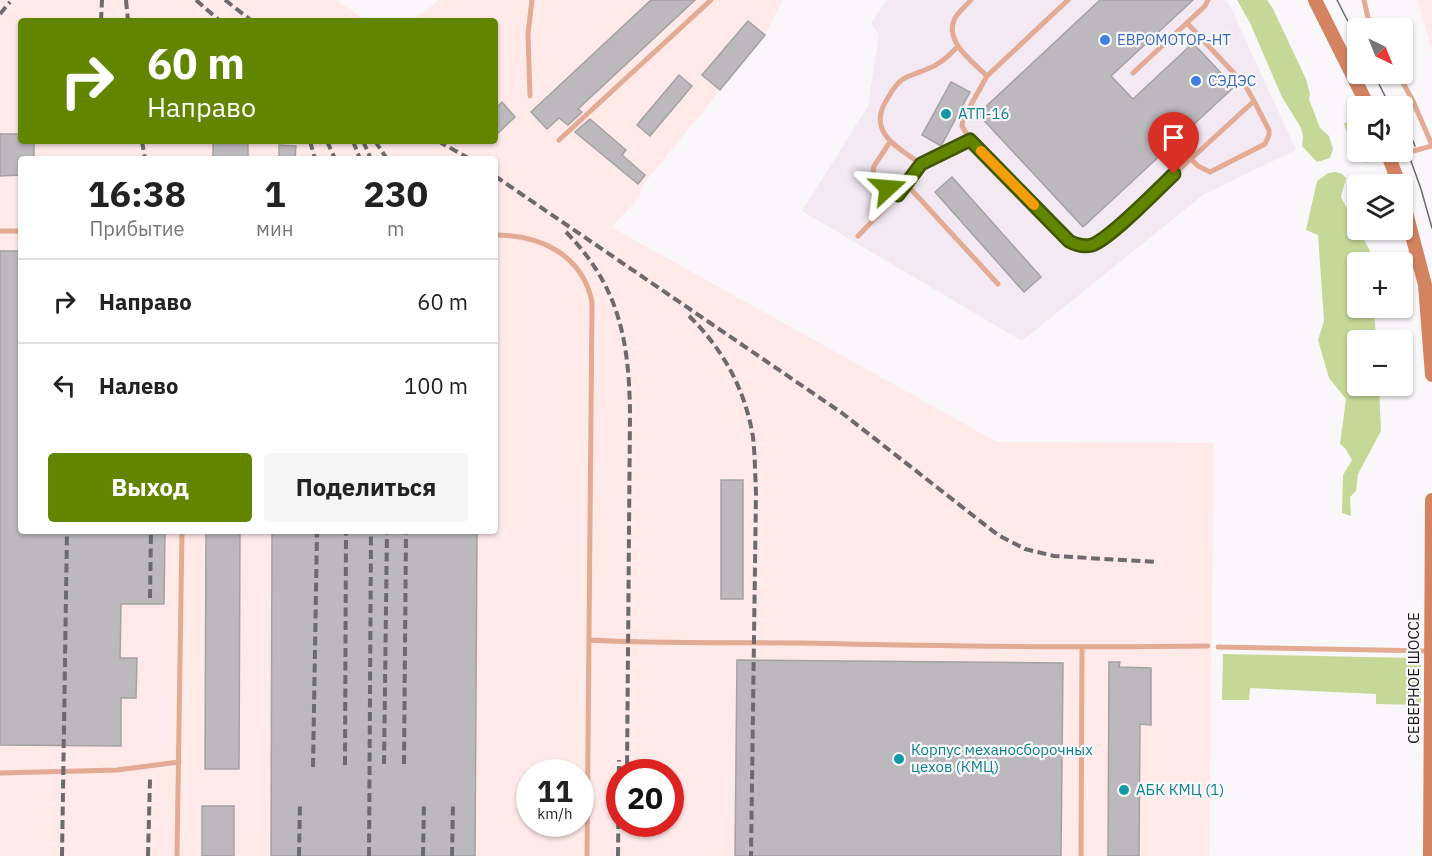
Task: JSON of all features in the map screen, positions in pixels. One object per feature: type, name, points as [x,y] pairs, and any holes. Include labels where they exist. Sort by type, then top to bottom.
[{"type":"main road","points":[[1315,0],[1363,96]]},
{"type":"main road","points":[[1413,239],[1425,285],[1432,375]]},
{"type":"main road","name":"СЕВЕРНОЕ ШОССЕ","points":[[1430,856],[1432,500]]},
{"type":"lane","points":[[530,96],[528,34],[532,0]]},
{"type":"lane","points":[[559,140],[711,0]]},
{"type":"lane","points":[[971,0],[954,23],[954,37],[958,46],[987,76]]},
{"type":"lane","points":[[1068,0],[987,76],[963,119],[962,126],[970,140],[1069,241],[1081,246],[1089,246],[1107,236],[1254,101]]},
{"type":"lane","points":[[1133,73],[1187,23],[1208,0]]},
{"type":"lane","points":[[1364,0],[1368,18]]},
{"type":"lane","points":[[1187,23],[1245,85],[1269,130],[1265,144],[1210,172],[1198,166],[1191,159]]},
{"type":"lane","points":[[921,164],[890,142],[883,133],[881,114],[891,93],[904,79],[940,63],[958,46]]},
{"type":"lane","points":[[1404,84],[1432,146],[1413,150]]},
{"type":"lane","points":[[858,236],[907,185],[921,164],[970,140]]},
{"type":"lane","points":[[890,142],[874,166],[873,172],[878,182],[898,195]]},
{"type":"lane","points":[[907,185],[998,284]]},
{"type":"lane","points":[[0,231],[18,231]]},
{"type":"lane","points":[[498,235],[526,237],[560,252],[579,271],[590,292],[593,313],[587,856]]},
{"type":"lane","points":[[177,856],[182,534]]},
{"type":"lane","points":[[590,640],[1082,648],[1208,646]]},
{"type":"lane","points":[[1218,647],[1430,651]]},
{"type":"lane","points":[[1081,856],[1082,648]]},
{"type":"lane","points":[[0,773],[117,770],[179,762]]},
{"type":"shaded area","points":[[0,0],[336,0],[363,18],[18,18],[18,144],[498,144],[498,18],[416,18],[439,0],[783,0],[765,35],[642,186],[640,197],[611,227],[997,442],[1214,443],[1209,856],[0,856]]},
{"type":"shaded area","points":[[887,0],[1225,0],[1229,4],[1296,150],[1203,195],[1022,341],[802,211],[868,106],[879,35],[871,23]]},
{"type":"shaded area","points":[[1418,0],[1432,0],[1432,52]]},
{"type":"green space","points":[[1237,0],[1267,0],[1273,9],[1306,79],[1309,99],[1320,128],[1329,136],[1333,149],[1330,158],[1317,162],[1302,146],[1301,128],[1282,97],[1250,23]]},
{"type":"green space","points":[[1336,172],[1346,178],[1341,197],[1347,208],[1347,240],[1364,240],[1370,251],[1347,252],[1347,318],[1375,318],[1375,330],[1347,330],[1347,396],[1379,396],[1381,431],[1358,474],[1356,491],[1350,497],[1351,516],[1342,513],[1343,475],[1352,460],[1340,444],[1346,399],[1329,378],[1318,340],[1324,321],[1318,235],[1306,230],[1317,181],[1328,173]]},
{"type":"green space","points":[[1223,654],[1414,658],[1421,665],[1421,705],[1376,704],[1376,694],[1250,688],[1249,700],[1222,700]]},
{"type":"building","points":[[651,0],[695,0],[578,109],[582,112],[568,125],[559,118],[547,129],[531,112]]},
{"type":"building","points":[[1100,0],[1193,0],[1111,76],[1133,99],[1193,43],[1234,87],[1083,227],[978,114]]},
{"type":"building","points":[[748,21],[765,35],[720,90],[702,75]]},
{"type":"building","points":[[679,75],[692,86],[650,136],[637,125]]},
{"type":"building","name":"АТП-16","points":[[951,82],[970,92],[941,146],[922,135]]},
{"type":"building","points":[[502,102],[515,117],[498,133],[498,106]]},
{"type":"building","points":[[590,119],[626,150],[622,155],[645,175],[638,184],[575,132]]},
{"type":"building","points":[[0,134],[18,134],[18,144],[34,144],[34,156],[18,156],[18,175],[0,176]]},
{"type":"building","points":[[213,144],[248,144],[248,156],[213,156]]},
{"type":"building","points":[[279,145],[296,146],[295,156],[279,156]]},
{"type":"building","points":[[952,177],[1041,277],[1024,292],[935,192]]},
{"type":"building","points":[[0,251],[18,251],[18,534],[165,534],[164,604],[121,604],[120,658],[137,658],[136,698],[121,698],[121,746],[0,745]]},
{"type":"building","points":[[721,480],[743,480],[743,599],[721,599]]},
{"type":"building","points":[[206,534],[240,534],[239,769],[205,769]]},
{"type":"building","points":[[272,534],[477,534],[475,856],[271,856]]},
{"type":"building","name":"Корпус механосборочных цехов (КМЦ)","points":[[737,660],[1063,663],[1061,856],[735,856]]},
{"type":"building","name":"АБК КМЦ (1)","points":[[1109,662],[1120,662],[1119,667],[1151,668],[1151,725],[1140,724],[1139,856],[1108,856]]},
{"type":"building","points":[[202,806],[234,806],[234,856],[202,856]]},
{"type":"tram line","points":[[1337,0],[1347,20]]},
{"type":"tram line","points":[[1379,84],[1385,96]]},
{"type":"tram line","points":[[1413,141],[1415,146]]},
{"type":"tram line","points":[[1411,162],[1432,228]]},
{"type":"railway","points":[[101,18],[102,0]]},
{"type":"railway","points":[[126,0],[128,18]]},
{"type":"railway","points":[[196,0],[217,18]]},
{"type":"railway","points":[[225,0],[248,18]]},
{"type":"railway","points":[[0,14],[10,2]]},
{"type":"railway","points":[[142,144],[144,156]]},
{"type":"railway","points":[[311,144],[314,156]]},
{"type":"railway","points":[[328,144],[334,156]]},
{"type":"railway","points":[[354,144],[359,156]]},
{"type":"railway","points":[[364,144],[370,156]]},
{"type":"railway","points":[[377,144],[385,156]]},
{"type":"railway","points":[[443,144],[465,156]]},
{"type":"railway","points":[[498,178],[842,413],[998,535],[1025,549],[1054,556],[1158,562]]},
{"type":"railway","points":[[566,232],[584,252],[609,294],[618,315],[627,362],[630,413],[627,759]]},
{"type":"railway","points":[[689,316],[712,342],[731,371],[744,402],[753,437],[756,492],[751,856]]},
{"type":"railway","points":[[62,856],[67,534]]},
{"type":"railway","points":[[150,598],[151,534]]},
{"type":"railway","points":[[313,767],[317,534]]},
{"type":"railway","points":[[345,765],[346,534]]},
{"type":"railway","points":[[369,856],[371,534]]},
{"type":"railway","points":[[384,764],[387,534]]},
{"type":"railway","points":[[404,764],[406,534]]},
{"type":"railway","points":[[148,856],[150,779]]},
{"type":"railway","points":[[299,856],[300,802]]},
{"type":"railway","points":[[423,856],[424,802]]},
{"type":"railway","points":[[452,856],[453,804]]},
{"type":"railway","points":[[618,837],[618,856]]},
{"type":"slow traffic","points":[[981,151],[1034,205]]},
{"type":"place","name":"ЕВРОМОТОР-НТ","points":[[1105,40]]},
{"type":"place","name":"СЭДЭС","points":[[1196,81]]},
{"type":"place","name":"АТП-16","points":[[946,114]]},
{"type":"place","name":"Корпус механосборочных цехов (КМЦ)","points":[[899,759]]},
{"type":"place","name":"АБК КМЦ (1)","points":[[1124,790]]},
{"type":"route","points":[[888,188],[898,195],[921,164],[970,140],[1069,241],[1081,246],[1089,246],[1107,236],[1174,174]]}]
